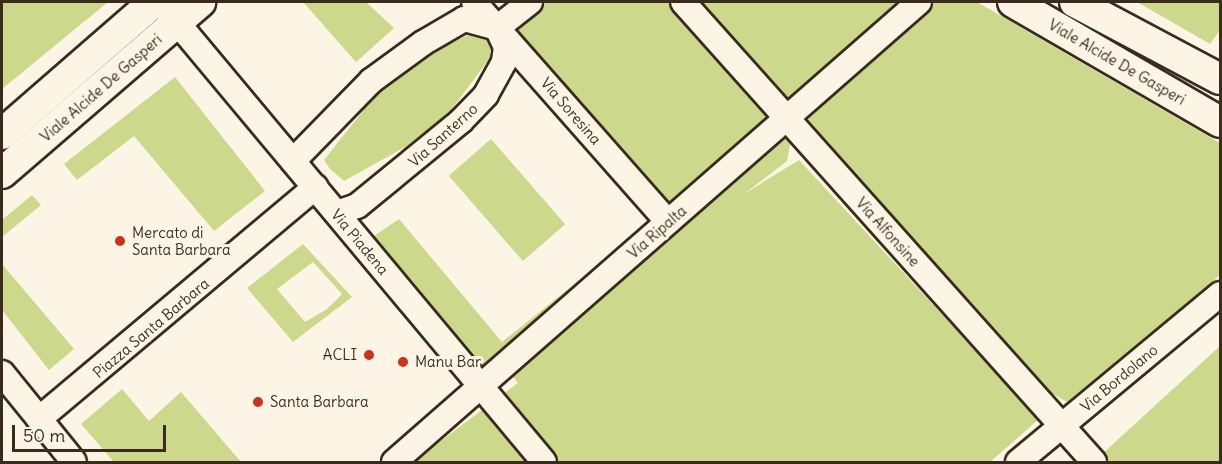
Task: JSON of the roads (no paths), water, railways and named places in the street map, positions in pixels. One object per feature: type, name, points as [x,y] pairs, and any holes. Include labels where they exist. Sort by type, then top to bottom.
[{"type":"street","name":"Viale Alcide De Gasperi","points":[[2,134],[154,2]]},
{"type":"street","name":"Viale Alcide De Gasperi","points":[[2,173],[168,11],[200,2]]},
{"type":"street","name":"Via Soresina","points":[[474,2],[668,222]]},
{"type":"street","points":[[293,161],[371,81],[423,44],[464,19],[497,28],[530,2]]},
{"type":"street","name":"Via Alfonsine","points":[[683,2],[1094,462]]},
{"type":"street","name":"Via Ripalta","points":[[394,462],[919,2]]},
{"type":"street","name":"Viale Alcide De Gasperi","points":[[1013,2],[1221,122]]},
{"type":"street","points":[[1075,2],[1221,79]]},
{"type":"street","name":"Via Piadena","points":[[168,11],[544,462]]},
{"type":"street","name":"Via Santerno","points":[[337,213],[357,206],[461,122],[486,95],[504,62],[506,47],[497,28]]},
{"type":"street","name":"Piazza Santa Barbara","points":[[39,419],[315,188]]},
{"type":"street","name":"Via Bordolano","points":[[1018,462],[1221,294]]},
{"type":"street","points":[[2,373],[74,462]]},
{"type":"place","name":"Mercato di Santa Barbara","points":[[120,241]]},
{"type":"place","name":"ACLI","points":[[369,355]]},
{"type":"place","name":"Manu Bar","points":[[403,362]]},
{"type":"place","name":"Santa Barbara","points":[[258,402]]}]
